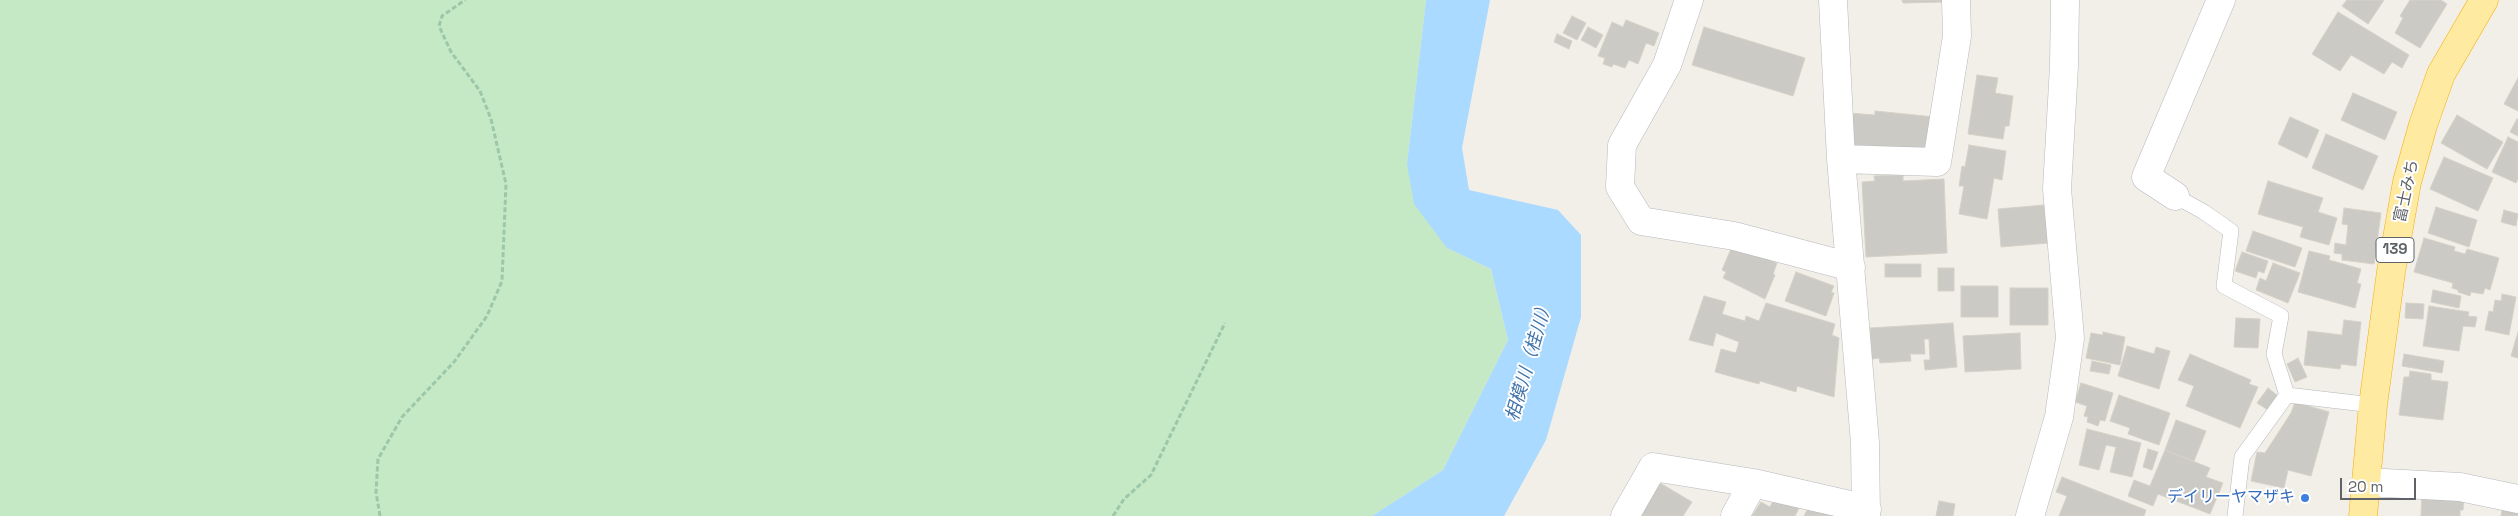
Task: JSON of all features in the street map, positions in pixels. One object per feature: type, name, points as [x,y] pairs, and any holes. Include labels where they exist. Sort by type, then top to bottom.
[{"type":"highway","name":"富士みち","points":[[2363,516],[2373,405],[2391,272],[2407,182],[2423,125],[2441,74],[2484,0]]},
{"type":"street","points":[[1689,0],[1667,65],[1622,146],[1620,188],[1641,220],[1734,236],[1851,267]]},
{"type":"street","points":[[1625,516],[1653,467],[1753,483],[1867,512],[1864,433],[1842,160],[1833,0]]},
{"type":"street","points":[[1842,160],[1938,162],[1957,36],[1956,0]]},
{"type":"street","points":[[2030,516],[2059,417],[2070,338],[2057,189],[2064,66],[2065,0]]},
{"type":"street","points":[[2175,196],[2146,177],[2221,0]]},
{"type":"street","points":[[2366,482],[2460,486],[2518,500]]},
{"type":"street","points":[[1735,516],[1753,483]]},
{"type":"lane","points":[[2175,196],[2204,212],[2231,231],[2224,286],[2281,316],[2274,354],[2287,395]]},
{"type":"lane","points":[[2287,395],[2373,405]]},
{"type":"lane","points":[[2235,516],[2242,457],[2287,395]]},
{"type":"path","points":[[380,516],[376,492],[378,459],[402,417],[454,362],[487,316],[502,281],[506,184],[491,120],[480,91],[451,52],[439,26],[442,16],[465,0]]},
{"type":"path","points":[[1113,516],[1124,499],[1151,475],[1224,323]]},
{"type":"green space","points":[[0,0],[1426,0],[1407,164],[1447,248],[1491,269],[1508,340],[1443,470],[1372,516],[0,516]]},
{"type":"water","name":"相模川（桂川）","points":[[1426,0],[1490,0],[1462,148],[1469,190],[1558,210],[1581,235],[1581,317],[1546,440],[1504,516],[1372,516],[1443,470],[1508,340],[1491,269],[1447,248],[1414,204],[1407,164]]},
{"type":"building","points":[[1902,0],[1943,0],[1943,2],[1903,3]]},
{"type":"building","points":[[2347,0],[2384,0],[2368,24],[2342,6]]},
{"type":"building","points":[[2410,0],[2441,0],[2447,4],[2420,48],[2395,33],[2403,18],[2400,16]]},
{"type":"building","points":[[2338,12],[2409,55],[2402,68],[2392,62],[2384,74],[2351,55],[2340,71],[2312,54]]},
{"type":"building","points":[[1572,16],[1586,23],[1577,40],[1563,33]]},
{"type":"building","points":[[1626,20],[1659,33],[1654,46],[1646,43],[1638,64],[1629,60],[1625,68],[1613,64],[1612,67],[1603,64],[1605,58],[1598,56],[1612,22],[1623,27]]},
{"type":"building","points":[[1588,27],[1603,35],[1596,48],[1581,40]]},
{"type":"building","points":[[1704,27],[1805,58],[1793,96],[1692,65]]},
{"type":"building","points":[[1557,34],[1572,41],[1569,49],[1554,42]]},
{"type":"building","points":[[1977,75],[1998,78],[1995,93],[2013,96],[2009,126],[2005,126],[2003,139],[1968,134]]},
{"type":"building","points":[[2518,78],[2518,111],[2504,104]]},
{"type":"building","points":[[2353,93],[2397,112],[2385,140],[2341,120]]},
{"type":"building","points":[[1875,111],[1935,117],[1926,153],[1852,145],[1849,113],[1875,115]]},
{"type":"building","points":[[2457,115],[2503,142],[2487,169],[2441,143]]},
{"type":"building","points":[[2290,117],[2319,130],[2307,158],[2278,144]]},
{"type":"building","points":[[2518,119],[2518,136],[2510,132]]},
{"type":"building","points":[[2326,134],[2378,156],[2363,190],[2312,168]]},
{"type":"building","points":[[2508,137],[2518,142],[2518,179],[2516,183],[2492,172]]},
{"type":"building","points":[[1969,145],[2006,151],[2002,180],[1994,178],[1987,219],[1959,214],[1964,186],[1959,186],[1962,166],[1965,167]]},
{"type":"building","points":[[2444,157],[2493,178],[2478,211],[2430,189]]},
{"type":"building","points":[[1903,175],[1903,181],[1944,179],[1947,253],[1866,257],[1862,182],[1875,181],[1874,176]]},
{"type":"building","points":[[2268,181],[2323,198],[2318,212],[2337,218],[2329,245],[2300,237],[2303,227],[2258,214]]},
{"type":"building","points":[[2044,205],[2048,243],[2001,247],[1998,209]]},
{"type":"building","points":[[2436,207],[2477,220],[2469,247],[2428,233]]},
{"type":"building","points":[[2344,208],[2381,213],[2374,264],[2342,260],[2342,254],[2334,253],[2335,243],[2346,245],[2348,225],[2342,224]]},
{"type":"building","points":[[2504,210],[2518,214],[2516,226],[2501,222]]},
{"type":"building","points":[[2253,231],[2302,248],[2295,267],[2246,251]]},
{"type":"building","points":[[2424,238],[2455,247],[2454,251],[2465,254],[2467,249],[2499,258],[2490,290],[2485,288],[2483,294],[2471,292],[2470,296],[2452,288],[2453,283],[2414,272]]},
{"type":"building","points":[[1733,244],[1777,263],[1773,274],[1775,275],[1765,299],[1723,278],[1726,272],[1722,270]]},
{"type":"building","points":[[2309,251],[2330,256],[2329,260],[2361,269],[2357,283],[2361,284],[2355,308],[2298,292]]},
{"type":"building","points":[[2242,252],[2268,261],[2264,273],[2258,271],[2256,278],[2235,271]]},
{"type":"building","points":[[2273,263],[2300,273],[2288,303],[2256,290],[2260,278],[2266,281]]},
{"type":"building","points":[[1885,264],[1921,264],[1921,277],[1885,277]]},
{"type":"building","points":[[1938,268],[1954,268],[1954,291],[1938,291]]},
{"type":"building","points":[[1796,272],[1834,286],[1831,292],[1834,293],[1826,316],[1785,301]]},
{"type":"building","points":[[1961,286],[1998,286],[1998,317],[1961,317]]},
{"type":"building","points":[[2010,288],[2048,288],[2048,325],[2010,325]]},
{"type":"building","points":[[2433,290],[2461,296],[2459,308],[2431,302]]},
{"type":"building","points":[[2502,294],[2516,297],[2509,335],[2485,330],[2489,311],[2493,312],[2495,300],[2501,301]]},
{"type":"building","points":[[1704,296],[1726,302],[1722,314],[1745,321],[1746,316],[1759,321],[1766,303],[1835,324],[1832,335],[1839,338],[1834,397],[1797,386],[1796,392],[1760,381],[1759,384],[1715,372],[1721,349],[1736,353],[1739,342],[1716,333],[1713,346],[1689,340]]},
{"type":"building","points":[[2406,303],[2424,304],[2423,319],[2405,318]]},
{"type":"building","points":[[2429,306],[2469,312],[2468,316],[2477,317],[2475,327],[2463,326],[2459,351],[2423,346]]},
{"type":"building","points":[[2236,318],[2260,319],[2258,348],[2234,347]]},
{"type":"building","points":[[2344,320],[2361,322],[2356,366],[2341,364],[2340,369],[2304,365],[2308,331],[2342,335]]},
{"type":"building","points":[[1953,323],[1957,367],[1925,370],[1924,360],[1930,360],[1929,339],[1924,339],[1925,354],[1910,354],[1911,361],[1880,363],[1879,358],[1872,359],[1870,328]]},
{"type":"building","points":[[2103,332],[2125,337],[2120,365],[2086,358],[2091,333],[2103,335]]},
{"type":"building","points":[[2518,332],[2518,358],[2511,356]]},
{"type":"building","points":[[2020,333],[2021,369],[1965,372],[1963,336]]},
{"type":"building","points":[[2127,346],[2154,354],[2156,347],[2170,351],[2159,389],[2118,376]]},
{"type":"building","points":[[2190,354],[2251,380],[2249,384],[2258,387],[2240,428],[2186,406],[2194,386],[2178,380]]},
{"type":"building","points":[[2404,354],[2444,361],[2442,373],[2402,366]]},
{"type":"building","points":[[2298,358],[2307,377],[2295,382],[2287,364]]},
{"type":"building","points":[[2092,361],[2111,365],[2109,374],[2090,371]]},
{"type":"building","points":[[2410,371],[2431,374],[2431,380],[2448,382],[2443,420],[2399,415],[2404,377],[2409,377]]},
{"type":"building","points":[[2081,383],[2113,393],[2105,421],[2100,420],[2098,426],[2087,422],[2088,417],[2084,416],[2087,406],[2075,402]]},
{"type":"building","points":[[2268,388],[2278,396],[2268,410],[2257,403]]},
{"type":"building","points":[[2119,395],[2170,413],[2159,445],[2128,434],[2130,428],[2110,421]]},
{"type":"building","points":[[2295,402],[2329,412],[2311,476],[2288,470],[2284,488],[2251,481],[2257,452],[2265,453],[2291,413]]},
{"type":"building","points":[[2176,420],[2206,431],[2194,461],[2165,450]]},
{"type":"building","points":[[2087,429],[2141,443],[2132,477],[2110,472],[2116,447],[2106,445],[2099,470],[2079,465]]},
{"type":"building","points":[[2148,449],[2158,452],[2152,470],[2143,467]]},
{"type":"building","points":[[2165,450],[2210,468],[2206,477],[2223,483],[2210,514],[2158,494],[2153,506],[2128,496],[2134,480],[2150,486]]},
{"type":"building","points":[[2062,477],[2146,510],[2144,516],[2059,516],[2067,496],[2056,492]]},
{"type":"building","points":[[1660,483],[1692,502],[1683,516],[1640,516]]},
{"type":"building","points":[[2422,492],[2464,494],[2463,510],[2460,510],[2460,516],[2421,516]]},
{"type":"building","points":[[1776,495],[1799,508],[1795,516],[1752,516],[1761,502],[1770,507]]},
{"type":"building","points":[[1939,501],[1955,504],[1953,516],[1936,516]]},
{"type":"building","points":[[2503,505],[2518,509],[2518,516],[2501,516]]},
{"type":"building","points":[[1809,506],[1837,516],[1804,516]]},
{"type":"place","name":"デイリーヤマザキ","points":[[2305,498]]}]
